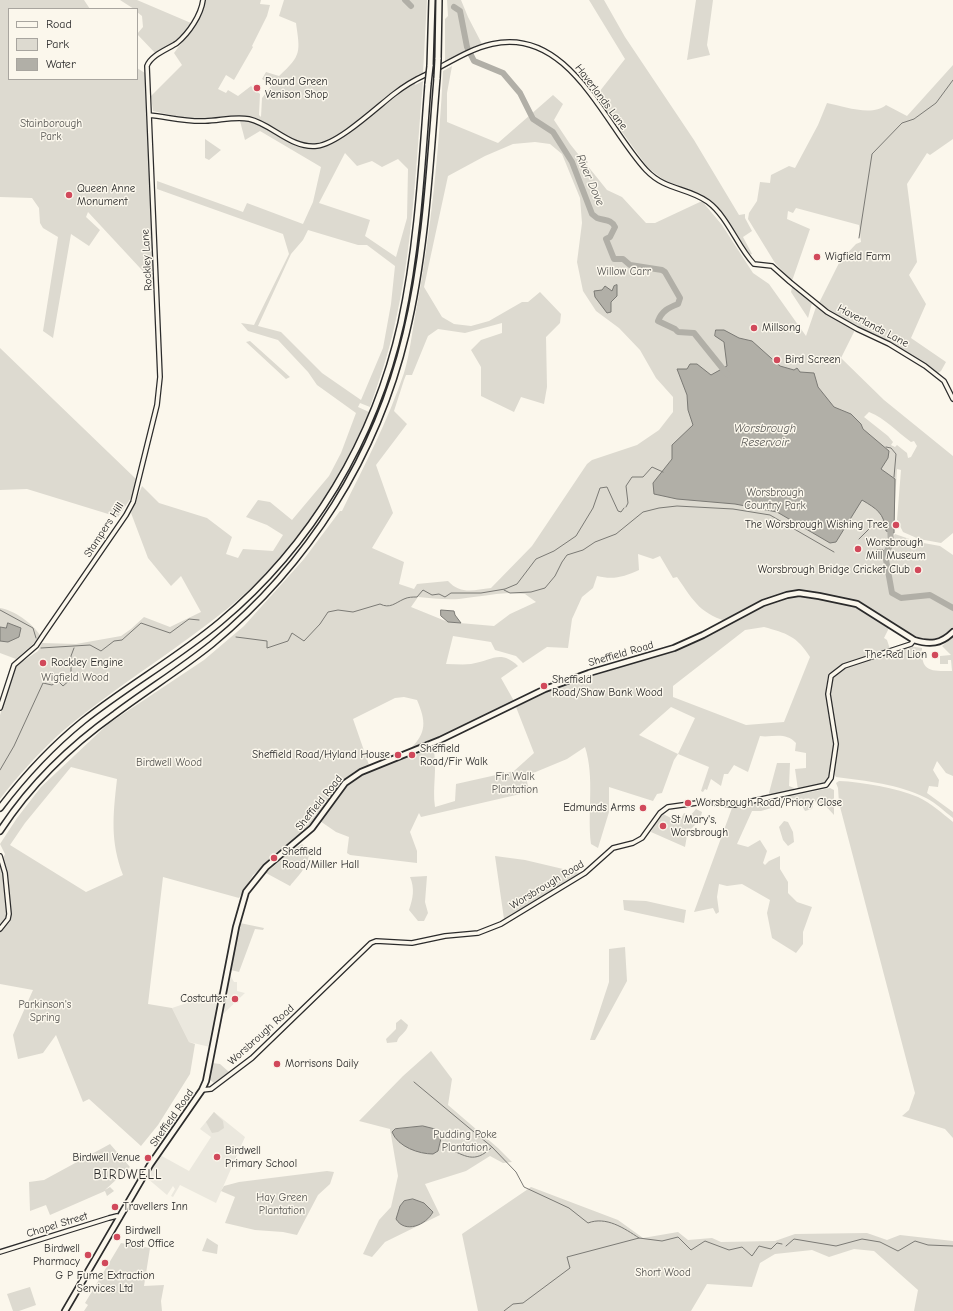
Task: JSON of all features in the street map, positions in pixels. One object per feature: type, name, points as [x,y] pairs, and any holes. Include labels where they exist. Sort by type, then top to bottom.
[{"type":"highway","points":[[0,808],[29,772],[69,733],[115,697],[204,634],[251,594],[276,568],[303,536],[334,490],[353,456],[372,414],[389,369],[401,322],[416,225],[430,66],[432,0]]},
{"type":"highway","points":[[0,832],[4,824],[48,771],[75,745],[115,714],[198,655],[252,608],[303,550],[344,490],[361,460],[382,412],[397,370],[407,332],[424,222],[437,78],[439,0]]},
{"type":"highway","name":"Sheffield Road","points":[[65,1311],[157,1154],[195,1103],[206,1081],[236,927],[246,892],[266,867],[312,828],[351,778],[361,772],[458,732],[545,689],[589,673],[674,648],[703,635],[763,603],[787,595],[799,593],[857,604],[914,640]]},
{"type":"highway","points":[[914,640],[925,644],[933,644],[942,641],[953,632]]},
{"type":"street","name":"Rockley Lane","points":[[157,405],[160,377],[160,344],[147,70],[148,63],[183,37],[196,18],[203,0]]},
{"type":"street","name":"Haverlands Lane","points":[[149,115],[192,121],[239,118],[250,119],[297,142],[317,146],[332,140],[359,122],[415,80],[466,54],[494,43],[507,42],[533,45],[551,54],[570,69],[592,96],[638,160],[654,178],[667,186],[697,195],[707,201],[715,209],[754,264],[772,266],[827,312],[857,329],[889,344],[925,366],[944,381],[953,399]]},
{"type":"street","name":"Stampers Hill","points":[[0,708],[14,665],[31,650],[44,634],[129,509],[136,491],[157,405]]},
{"type":"street","name":"Worsbrough Road","points":[[202,1090],[211,1089],[252,1058],[371,943],[382,941],[412,943],[445,936],[478,933],[501,924],[585,873],[613,848],[633,843],[642,838],[660,813],[668,807],[704,802],[734,805],[826,786],[832,778],[836,744],[828,694],[828,685],[831,676],[844,666],[911,644],[914,640]]},
{"type":"street","points":[[0,856],[5,873],[9,914],[8,919],[0,929]]},
{"type":"street","name":"Chapel Street","points":[[0,1252],[109,1218],[117,1216],[120,1217]]},
{"type":"shaded area","points":[[230,975],[234,982],[237,982],[237,991],[245,993],[221,1016]]},
{"type":"shaded area","points":[[220,992],[210,1047],[189,1042],[172,1008]]},
{"type":"shaded area","name":"Birdwell Primary School","points":[[214,1112],[245,1137],[216,1203],[180,1185],[173,1197],[171,1196],[175,1189],[173,1186],[167,1195],[147,1178],[160,1155],[189,1171],[211,1137],[200,1129]]},
{"type":"green space","name":"Stainborough Park","points":[[0,0],[84,0],[89,8],[8,8],[8,80],[138,80],[138,69],[145,73],[155,282],[153,282],[88,212],[86,217],[100,230],[89,246],[71,234],[53,338],[43,331],[58,237],[43,228],[40,223],[39,208],[32,198],[0,197]]},
{"type":"green space","points":[[120,0],[137,0],[191,23],[183,35],[156,54],[138,35],[143,27],[142,16],[138,13],[138,8],[132,8]]},
{"type":"green space","name":"Wigfield Wood","points":[[206,0],[261,0],[260,4],[270,5],[267,16],[252,46],[253,47],[234,80],[226,75],[218,89],[226,93],[228,90],[238,96],[251,86],[260,94],[259,115],[261,117],[262,98],[272,85],[262,79],[266,72],[279,76],[296,58],[298,52],[296,23],[279,16],[284,0],[427,0],[423,73],[417,75],[415,85],[423,81],[410,236],[406,267],[392,338],[370,407],[360,403],[358,407],[369,412],[343,466],[310,519],[271,568],[227,609],[62,731],[26,767],[0,799],[0,715],[16,666],[38,651],[42,643],[76,644],[121,636],[144,617],[170,627],[201,612],[181,576],[171,586],[148,558],[131,513],[142,486],[159,503],[207,518],[232,537],[226,554],[238,558],[243,549],[273,551],[283,535],[267,525],[246,517],[258,500],[270,502],[292,520],[329,476],[341,453],[356,413],[317,385],[308,372],[278,340],[248,331],[241,323],[254,325],[289,254],[283,234],[157,189],[157,181],[243,212],[247,203],[303,224],[313,202],[321,167],[260,131],[245,140],[240,121],[206,123],[153,111],[151,96],[182,65],[174,53],[197,22]],"holes":[[[345,153],[357,166],[372,161],[382,167],[398,159],[408,169],[407,218],[396,257],[365,236],[370,220],[319,203]],[[308,230],[358,245],[367,245],[395,266],[391,304],[383,348],[361,400],[322,373],[281,332],[258,326],[291,254],[303,240]]]},
{"type":"green space","points":[[447,0],[461,0],[482,44],[445,61],[445,19],[448,16]]},
{"type":"green space","points":[[589,0],[604,0],[625,37],[694,140],[739,215],[745,214],[745,218],[752,231],[743,237],[752,254],[749,255],[714,203],[701,194],[668,183],[648,168],[596,96],[625,59]]},
{"type":"green space","points":[[696,0],[713,0],[707,45],[710,55],[687,60]]},
{"type":"green space","points":[[953,65],[953,139],[930,155],[927,153],[907,184],[917,262],[909,275],[926,304],[911,338],[946,362],[941,371],[938,373],[900,348],[844,319],[819,303],[840,261],[856,244],[861,242],[859,225],[796,208],[793,213],[788,211],[787,219],[810,229],[792,281],[775,263],[748,219],[749,213],[757,201],[760,182],[770,183],[771,175],[789,166],[795,168],[818,125],[827,103],[857,110],[873,110],[886,105],[907,116]]},
{"type":"green space","points":[[452,66],[447,93],[447,122],[498,143],[553,95],[563,104],[554,120],[570,144],[607,190],[622,197],[646,223],[655,223],[702,201],[722,225],[753,273],[769,284],[806,336],[816,307],[855,330],[841,358],[884,400],[953,456],[953,533],[941,543],[919,539],[903,532],[897,520],[901,470],[897,469],[893,537],[895,534],[918,542],[940,546],[953,555],[953,627],[946,634],[938,638],[924,639],[917,637],[895,625],[889,628],[884,638],[887,640],[891,652],[909,646],[922,648],[923,662],[925,666],[938,671],[952,671],[951,660],[948,660],[948,664],[940,664],[940,656],[951,655],[942,646],[953,637],[953,776],[946,773],[937,761],[933,770],[939,780],[938,787],[929,786],[927,793],[953,812],[953,818],[930,800],[905,789],[836,777],[834,774],[838,740],[830,697],[831,684],[829,672],[827,700],[833,744],[833,758],[831,771],[825,784],[798,790],[795,769],[806,768],[806,753],[795,751],[796,743],[792,739],[783,736],[760,736],[748,772],[734,765],[728,774],[724,774],[721,786],[711,779],[707,790],[705,789],[703,792],[701,791],[709,767],[678,754],[674,760],[662,793],[657,794],[653,801],[609,787],[609,812],[598,848],[591,844],[590,771],[585,747],[567,759],[526,776],[529,792],[421,817],[419,813],[410,832],[417,851],[417,863],[350,855],[347,853],[349,837],[336,832],[320,821],[354,778],[433,747],[435,762],[435,807],[455,801],[456,784],[514,771],[534,753],[516,707],[558,687],[679,649],[732,623],[712,616],[699,606],[677,577],[673,578],[660,556],[653,559],[638,554],[639,570],[618,577],[608,578],[597,576],[593,588],[582,597],[572,619],[568,648],[547,647],[523,663],[516,656],[495,650],[491,642],[453,636],[446,664],[471,664],[501,657],[512,661],[518,666],[501,678],[514,701],[452,732],[410,749],[420,738],[423,726],[422,714],[417,700],[404,697],[395,698],[353,719],[369,765],[354,772],[347,778],[310,825],[253,875],[239,898],[163,877],[148,1004],[172,1008],[189,1042],[195,1044],[190,1074],[158,1125],[141,1146],[89,1099],[83,1102],[56,1035],[43,1053],[18,1059],[13,1035],[33,990],[0,984],[0,931],[10,922],[11,912],[7,871],[3,858],[5,854],[0,844],[17,818],[41,787],[108,724],[204,660],[244,626],[304,559],[340,511],[342,511],[391,408],[408,358],[430,221],[437,161],[443,71]],"holes":[[[535,142],[550,144],[562,154],[580,198],[582,223],[577,262],[583,291],[596,311],[619,328],[640,350],[656,378],[673,397],[673,412],[659,430],[637,445],[592,460],[587,464],[532,546],[491,588],[463,590],[448,581],[417,584],[414,589],[399,584],[404,562],[372,548],[393,513],[376,465],[407,424],[394,411],[406,375],[412,375],[428,336],[438,329],[465,333],[502,323],[502,333],[481,340],[471,350],[481,367],[481,396],[514,412],[521,397],[544,404],[547,387],[546,337],[560,323],[561,314],[540,292],[528,302],[522,302],[489,321],[471,326],[454,324],[442,317],[424,287],[448,176],[485,156],[513,144]],[[869,412],[886,422],[911,442],[914,441],[917,446],[911,457],[908,458],[907,453],[897,445],[895,447],[891,445],[893,442],[888,436],[864,417]],[[496,594],[525,594],[536,602],[510,614],[494,626],[448,622],[411,607],[418,597],[459,599]],[[764,627],[779,631],[796,640],[810,657],[784,722],[746,725],[673,697],[673,686],[745,630]],[[671,707],[695,718],[678,754],[639,735]],[[71,767],[117,779],[114,804],[114,839],[123,875],[86,892],[10,845],[25,823]]]},
{"type":"green space","points":[[205,139],[221,150],[209,160],[205,158]]},
{"type":"green space","points":[[792,287],[812,303],[808,318],[791,292]]},
{"type":"green space","points":[[250,341],[290,377],[286,379],[246,342]]},
{"type":"green space","points":[[0,348],[136,479],[133,495],[118,517],[27,489],[0,490]]},
{"type":"green space","points":[[0,608],[11,611],[22,618],[37,630],[40,635],[33,644],[16,659],[0,653],[0,641],[8,642],[6,628],[0,627]]},
{"type":"green space","points":[[777,763],[790,763],[789,786],[794,788],[794,791],[770,795],[769,793]]},
{"type":"green space","points":[[839,781],[879,786],[918,797],[936,808],[953,822],[953,1138],[945,1129],[902,1116],[909,1110],[915,1093],[839,803],[838,788],[836,783]]},
{"type":"green space","points":[[830,788],[834,790],[834,815],[824,804],[814,801],[812,809],[805,811],[799,800],[761,811],[752,811],[737,844],[748,847],[760,840],[767,851],[763,863],[765,865],[769,861],[780,856],[780,869],[788,882],[788,893],[797,902],[812,907],[803,932],[803,944],[796,953],[772,938],[767,913],[770,900],[742,884],[727,886],[719,884],[717,897],[719,912],[716,914],[713,908],[694,912],[732,808]]},
{"type":"green space","points":[[696,809],[702,812],[701,816],[688,834],[685,847],[651,832],[661,813],[679,822],[684,813],[690,816]]},
{"type":"green space","points":[[784,821],[788,822],[793,832],[794,842],[788,846],[783,840],[779,827]]},
{"type":"green space","points":[[302,844],[309,851],[308,861],[306,866],[290,886],[266,873],[292,850]]},
{"type":"green space","points":[[495,856],[525,860],[580,873],[504,919]]},
{"type":"green space","points":[[0,863],[3,875],[7,916],[0,926]]},
{"type":"green space","points":[[427,876],[425,902],[428,913],[424,921],[418,921],[409,910],[413,894],[413,886],[410,877]]},
{"type":"green space","points":[[623,900],[646,901],[686,910],[684,923],[624,910]]},
{"type":"green space","points":[[240,923],[264,928],[263,930],[255,929],[239,972],[231,970]]},
{"type":"green space","points":[[625,947],[627,981],[595,1040],[590,1040],[609,982],[609,949]]},
{"type":"green space","points":[[401,1019],[408,1025],[406,1030],[397,1042],[387,1043],[386,1039],[396,1029],[396,1023]]},
{"type":"green space","name":"Pudding Poke Plantation","points":[[431,1051],[452,1079],[448,1105],[512,1162],[503,1163],[490,1156],[466,1171],[425,1184],[440,1215],[385,1242],[372,1257],[363,1254],[379,1220],[391,1207],[398,1176],[390,1129],[359,1121],[403,1076]]},
{"type":"green space","points":[[212,1063],[220,1064],[229,1072],[214,1083],[209,1079]]},
{"type":"green space","points":[[214,1112],[223,1121],[224,1128],[218,1132],[212,1133],[206,1122]]},
{"type":"green space","points":[[110,1144],[130,1167],[105,1190],[110,1187],[114,1191],[107,1196],[105,1191],[50,1215],[46,1205],[30,1211],[29,1182],[44,1180]]},
{"type":"green space","name":"Hay Green Plantation","points":[[327,1171],[334,1172],[330,1184],[318,1195],[297,1235],[283,1232],[255,1230],[225,1223],[235,1197],[221,1191],[224,1186],[239,1182]]},
{"type":"green space","name":"Short Wood","points":[[531,1187],[618,1220],[643,1238],[678,1232],[688,1240],[712,1238],[721,1242],[775,1241],[795,1234],[867,1233],[887,1240],[900,1235],[953,1241],[953,1311],[914,1311],[918,1290],[874,1251],[854,1249],[829,1257],[812,1250],[775,1254],[760,1263],[752,1287],[707,1284],[691,1311],[478,1311],[462,1234]]},
{"type":"green space","points":[[207,1238],[218,1245],[217,1254],[202,1251]]},
{"type":"green space","points":[[121,1243],[150,1248],[144,1286],[164,1285],[161,1301],[162,1311],[84,1311],[88,1305],[85,1303]]},
{"type":"green space","points":[[30,1287],[36,1305],[19,1311],[13,1311],[7,1294]]},
{"type":"water","points":[[617,285],[617,296],[611,302],[611,312],[607,313],[595,297],[594,291],[602,290],[605,286],[612,291],[614,286]]},
{"type":"water","name":"Worsbrough Reservoir","points":[[716,330],[724,330],[739,338],[752,341],[780,366],[794,370],[797,368],[800,372],[814,373],[818,387],[834,407],[851,414],[861,424],[863,429],[889,451],[888,458],[881,469],[895,479],[894,533],[886,531],[884,520],[879,512],[862,500],[836,542],[830,543],[777,512],[735,504],[677,499],[654,494],[653,483],[672,459],[672,445],[693,425],[688,410],[687,395],[677,369],[687,369],[690,364],[697,364],[711,375],[727,366],[724,342],[715,336]]},
{"type":"water","points":[[441,610],[454,611],[461,623],[448,622],[441,616]]},
{"type":"water","points":[[8,623],[21,628],[19,637],[8,642],[0,641],[0,627],[6,628]]},
{"type":"water","points":[[423,1126],[435,1129],[442,1134],[438,1151],[433,1154],[422,1153],[404,1146],[392,1132],[395,1129]]},
{"type":"water","points":[[413,1199],[424,1203],[433,1212],[426,1221],[421,1224],[410,1227],[400,1224],[396,1219],[400,1206],[404,1201]]},
{"type":"waterway","name":"River Dove","points":[[405,0],[411,6]]},
{"type":"waterway","name":"River Dove","points":[[454,7],[460,11],[467,47],[474,61],[503,73],[520,93],[533,119],[553,132],[572,162],[592,214],[597,218],[610,221],[615,227],[610,237],[606,239],[614,259],[623,259],[630,265],[662,270],[665,272],[680,298],[678,304],[666,310],[658,321],[678,332],[694,333],[727,374]]},
{"type":"waterway","points":[[859,238],[872,154],[902,123],[914,119],[936,103],[953,80]]},
{"type":"waterway","points":[[886,447],[891,448],[896,454],[894,477]]},
{"type":"waterway","points":[[626,507],[628,503],[626,486],[632,477],[643,477],[652,467],[663,472]]},
{"type":"waterway","points":[[236,637],[267,641],[267,648],[288,641],[292,633],[304,641],[320,624],[328,612],[338,610],[353,612],[380,604],[390,606],[406,598],[417,597],[423,590],[432,595],[439,594],[445,597],[451,593],[481,593],[505,589],[517,584],[536,559],[554,551],[576,536],[593,508],[600,488],[607,487],[618,511],[621,512],[624,508]]},
{"type":"waterway","points":[[504,590],[510,593],[531,592],[545,588],[555,576],[567,555],[583,550],[595,542],[616,534],[643,512],[659,508],[677,506],[733,509],[770,515],[834,552]]},
{"type":"waterway","points":[[870,519],[873,523]]},
{"type":"waterway","points":[[859,539],[874,524],[886,526]]},
{"type":"waterway","name":"River Dove","points":[[890,526],[891,544],[885,554],[892,593],[901,598],[930,595],[953,608]]},
{"type":"waterway","points":[[877,550],[883,550],[885,554]]},
{"type":"waterway","points":[[0,610],[33,628],[36,638]]},
{"type":"waterway","points":[[41,648],[90,645],[101,651],[114,641],[122,640],[141,623],[170,633],[189,619],[199,620]]},
{"type":"waterway","points":[[0,770],[14,746],[43,683],[52,685],[58,681],[63,686],[71,679],[71,656],[74,648]]},
{"type":"waterway","points":[[414,1082],[492,1147],[516,1172],[524,1187],[569,1208],[588,1223],[601,1221],[615,1224],[639,1238]]},
{"type":"waterway","points":[[447,1148],[470,1157],[480,1156],[491,1148]]},
{"type":"waterway","points":[[504,1311],[513,1304],[523,1303],[570,1268],[567,1257],[639,1238],[662,1241],[678,1237],[691,1250],[705,1241],[729,1250],[742,1247],[752,1256],[759,1246],[771,1249],[777,1243],[782,1244]]},
{"type":"waterway","points":[[786,1246],[794,1239],[836,1246],[862,1239],[880,1242],[898,1251],[915,1241],[928,1245],[953,1246]]},
{"type":"place","name":"Round Green Venison Shop","points":[[257,88]]},
{"type":"place","name":"Queen Anne Monument","points":[[69,195]]},
{"type":"place","name":"Wigfield Farm","points":[[817,257]]},
{"type":"place","name":"Millsong","points":[[754,328]]},
{"type":"place","name":"Bird Screen","points":[[777,360]]},
{"type":"place","name":"The Worsbrough Wishing Tree","points":[[896,525]]},
{"type":"place","name":"Worsbrough Mill Museum","points":[[858,549]]},
{"type":"place","name":"Worsbrough Bridge Cricket Club","points":[[918,570]]},
{"type":"place","name":"The Red Lion","points":[[935,655]]},
{"type":"place","name":"Rockley Engine","points":[[43,663]]},
{"type":"place","name":"Sheffield Road/Shaw Bank Wood","points":[[544,686]]},
{"type":"place","name":"Sheffield Road/Hyland House","points":[[398,755]]},
{"type":"place","name":"Sheffield Road/Fir Walk","points":[[412,755]]},
{"type":"place","name":"Worsbrough Road/Priory Close","points":[[688,803]]},
{"type":"place","name":"Edmunds Arms","points":[[643,808]]},
{"type":"place","name":"St Mary's, Worsbrough","points":[[663,826]]},
{"type":"place","name":"Sheffield Road/Miller Hall","points":[[274,858]]},
{"type":"place","name":"Costcutter","points":[[235,999]]},
{"type":"place","name":"Morrisons Daily","points":[[277,1064]]},
{"type":"place","name":"Birdwell Primary School","points":[[217,1157]]},
{"type":"place","name":"Birdwell Venue","points":[[148,1158]]},
{"type":"place","name":"Travellers Inn","points":[[115,1207]]},
{"type":"place","name":"Birdwell Post Office","points":[[117,1237]]},
{"type":"place","name":"Birdwell Pharmacy","points":[[88,1255]]},
{"type":"place","name":"G P Fume Extraction Services Ltd","points":[[105,1263]]},
{"type":"district","name":"BIRDWELL","points":[[128,1175]]},
{"type":"park label","name":"Willow Carr","points":[[624,272]]},
{"type":"park label","name":"Worsbrough Country Park","points":[[775,499]]},
{"type":"park label","name":"Birdwell Wood","points":[[169,763]]},
{"type":"park label","name":"Fir Walk Plantation","points":[[515,783]]},
{"type":"park label","name":"Parkinson's Spring","points":[[45,1011]]}]
